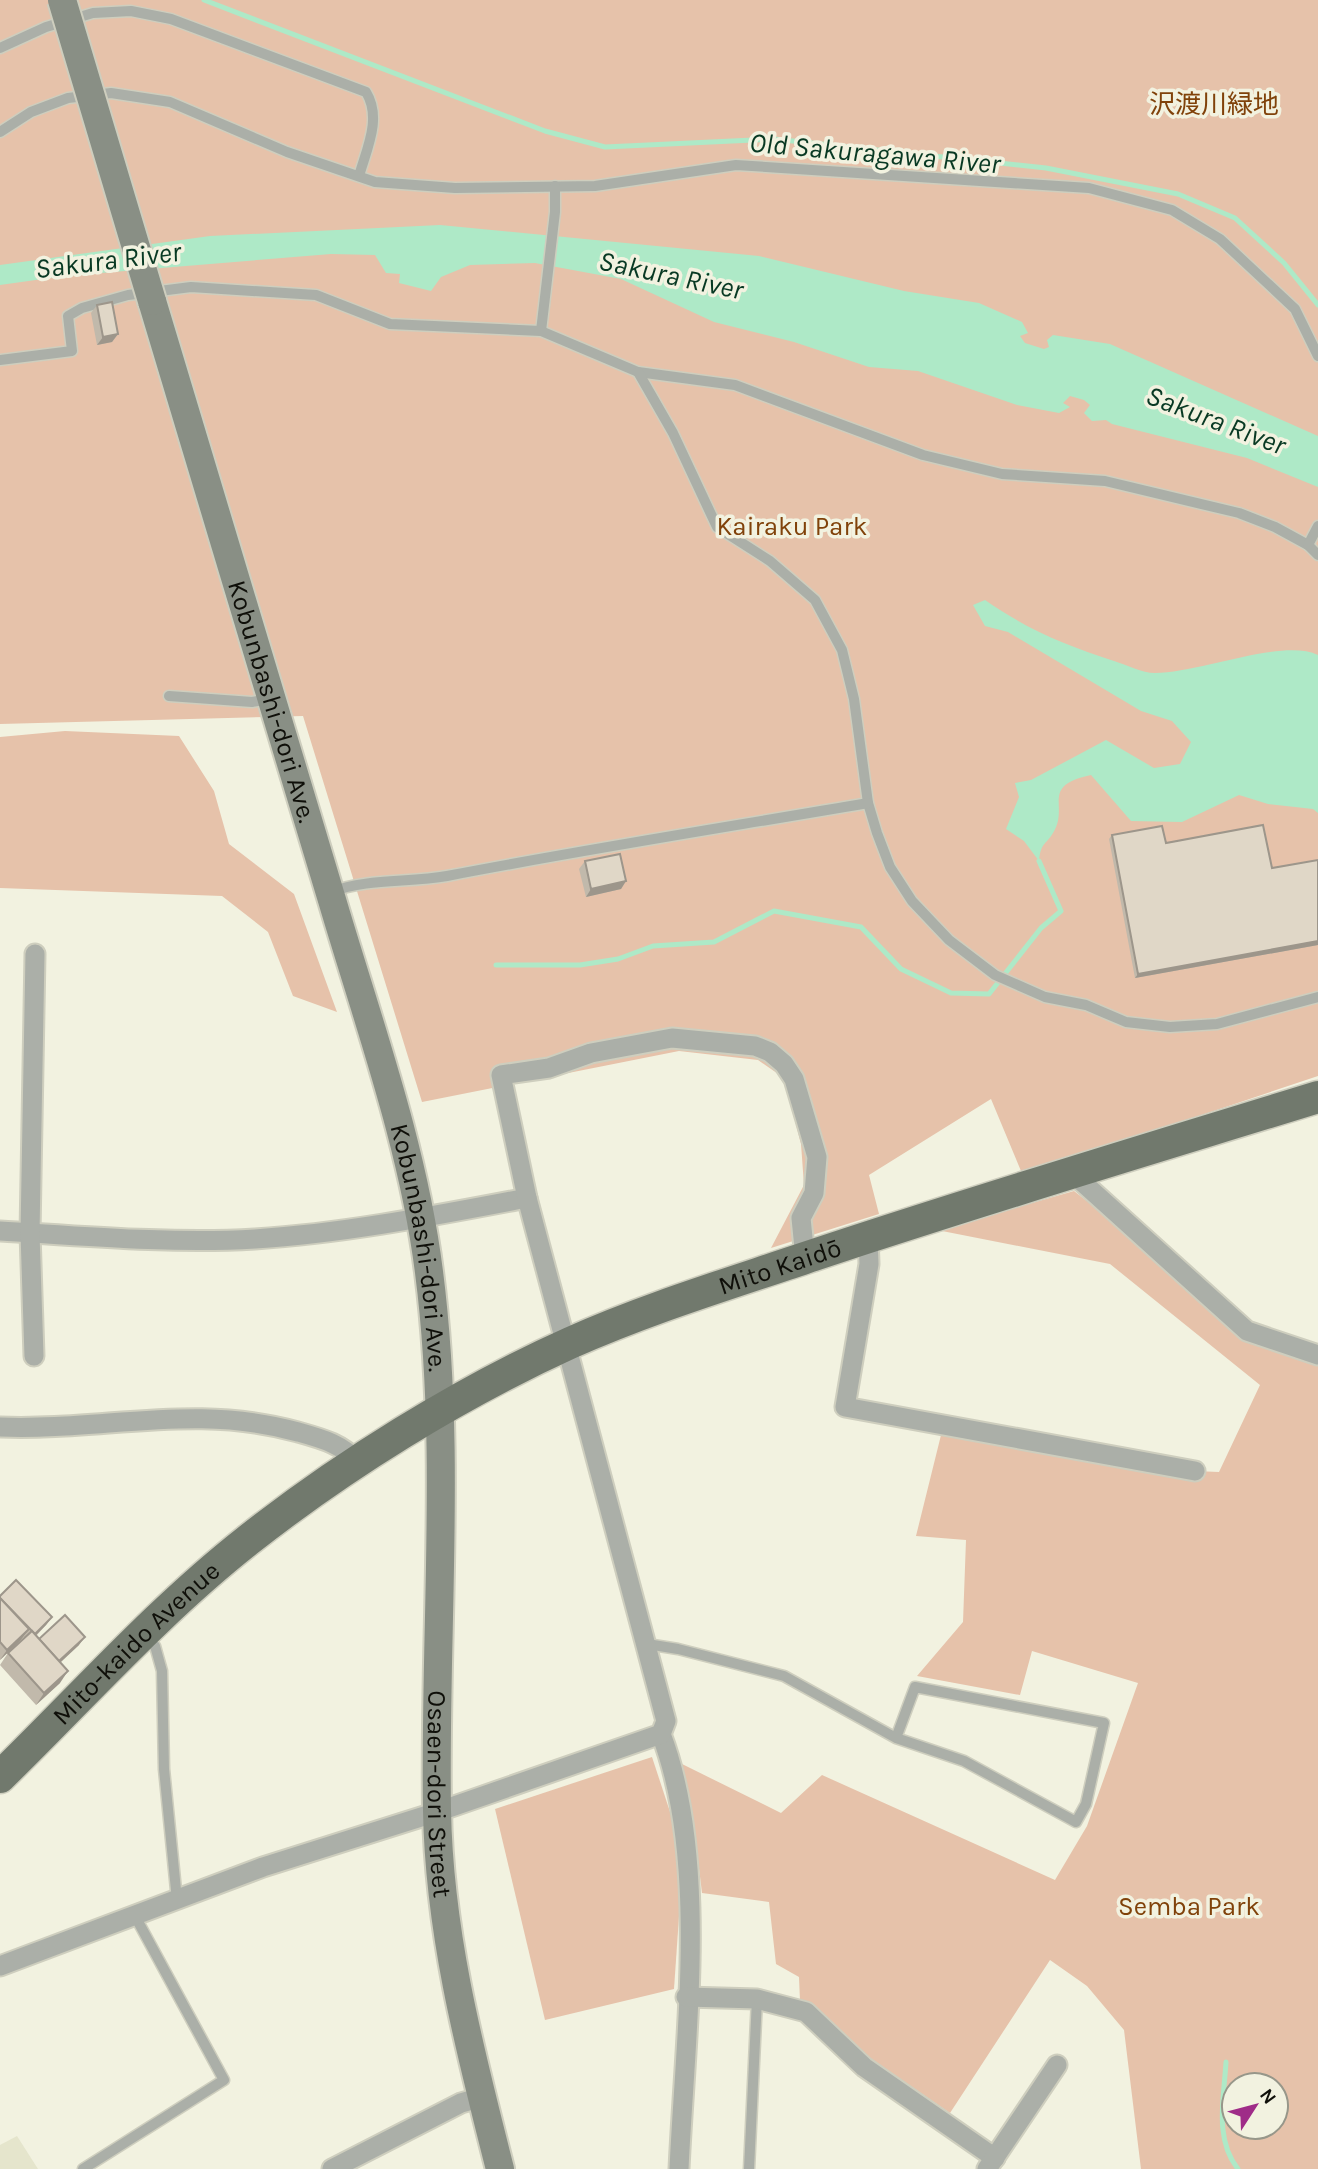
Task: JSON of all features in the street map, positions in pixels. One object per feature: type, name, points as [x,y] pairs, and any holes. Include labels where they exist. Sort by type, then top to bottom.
[{"type":"main road","name":"Mito Kaidō","points":[[359,1463],[439,1411],[503,1375],[568,1344],[710,1288],[1070,1171],[1318,1097]]},
{"type":"main road","name":"Mito-kaido Avenue","points":[[0,1777],[141,1639],[246,1542],[359,1463]]},
{"type":"street","name":"Kobunbashi-dori Ave.","points":[[62,0],[389,1092],[420,1219],[436,1334],[439,1411]]},
{"type":"street","points":[[34,1356],[30,1233],[35,954]]},
{"type":"street","points":[[679,2169],[690,1898],[682,1810],[661,1734],[666,1721],[648,1644],[527,1198],[501,1075],[549,1068],[592,1053],[672,1038],[755,1046],[770,1052],[784,1064],[794,1079],[817,1157],[814,1193],[802,1218],[805,1258]]},
{"type":"street","points":[[1070,1171],[1247,1331],[1318,1355]]},
{"type":"street","points":[[0,1231],[254,1239],[420,1219],[527,1198]]},
{"type":"street","points":[[868,1236],[869,1264],[845,1407],[1195,1471]]},
{"type":"street","name":"Osaen-dori Street","points":[[439,1411],[437,1812],[443,1903],[453,1978],[500,2169]]},
{"type":"street","points":[[0,1427],[173,1417],[259,1421],[333,1442],[348,1450],[359,1463]]},
{"type":"street","points":[[0,1966],[263,1867],[437,1812],[661,1734]]},
{"type":"street","points":[[686,1997],[757,1999],[806,2012],[864,2067],[991,2164],[1057,2065]]},
{"type":"street","points":[[332,2169],[461,2104],[482,2097]]},
{"type":"lane","points":[[0,48],[46,27],[93,13],[131,11],[171,19],[366,92],[374,105],[374,124],[359,176]]},
{"type":"lane","points":[[0,132],[31,112],[68,98],[111,93],[170,102],[287,152],[375,182],[455,188],[595,186],[736,165],[1089,188],[1172,210],[1220,239],[1295,309],[1318,356]]},
{"type":"lane","points":[[541,331],[555,212],[555,186]]},
{"type":"lane","points":[[0,360],[72,351],[68,316],[82,307],[128,295],[191,287],[316,295],[390,324],[541,331],[638,372],[735,385],[923,455],[1002,474],[1105,481],[1239,513],[1275,527],[1308,545],[1318,555]]},
{"type":"lane","points":[[638,372],[673,433],[718,527],[770,561],[815,600],[842,650],[854,699],[868,803],[890,867],[912,901],[949,940],[995,975],[1045,997],[1086,1005],[1126,1022],[1170,1027],[1217,1024],[1318,997]]},
{"type":"lane","points":[[1308,545],[1318,526]]},
{"type":"lane","points":[[169,696],[252,702],[271,698]]},
{"type":"lane","points":[[329,892],[353,884],[434,878],[593,848],[868,803]]},
{"type":"lane","points":[[141,1639],[155,1646],[162,1671],[163,1769],[177,1900]]},
{"type":"lane","points":[[648,1644],[784,1676],[896,1738],[964,1761],[1076,1822],[1086,1804],[1104,1723],[915,1687],[896,1738]]},
{"type":"lane","points":[[83,2169],[224,2080],[135,1916]]},
{"type":"lane","points":[[749,2169],[757,1999]]},
{"type":"shaded area","points":[[17,2136],[38,2169],[0,2169],[0,2145]]},
{"type":"green space","name":"Kairaku Park","points":[[0,0],[1318,0],[1318,1076],[1145,1134],[1021,1171],[991,1099],[869,1175],[879,1214],[771,1248],[804,1185],[801,1144],[784,1078],[758,1060],[679,1051],[422,1102],[303,716],[0,724]]},
{"type":"green space","points":[[65,731],[179,736],[214,791],[229,844],[294,894],[337,1012],[293,996],[268,932],[222,896],[0,888],[0,737]]},
{"type":"green space","name":"Semba Park","points":[[1074,1191],[1201,1290],[1246,1330],[1318,1355],[1318,2169],[1141,2169],[1124,2030],[1087,1986],[1050,1960],[950,2113],[862,2053],[800,2001],[799,1977],[776,1964],[769,1902],[702,1893],[692,1811],[680,1763],[781,1813],[822,1775],[1055,1880],[1087,1826],[1138,1683],[1032,1651],[1020,1695],[917,1676],[963,1622],[966,1540],[916,1536],[944,1423],[1195,1471],[1219,1472],[1260,1385],[1110,1264],[937,1230]]},
{"type":"green space","points":[[652,1757],[674,1824],[680,1902],[674,1989],[545,2020],[495,1809]]},
{"type":"water","name":"Sakura River","points":[[440,225],[759,256],[904,291],[979,303],[1022,322],[1028,333],[1020,336],[1025,343],[1044,349],[1049,347],[1047,340],[1053,335],[1110,344],[1318,436],[1318,487],[1247,458],[1112,424],[1106,420],[1092,421],[1084,413],[1090,405],[1084,400],[1070,396],[1063,403],[1070,407],[1059,413],[1017,405],[918,371],[869,367],[794,342],[714,322],[621,279],[535,263],[470,265],[441,277],[431,291],[399,283],[400,274],[386,273],[375,255],[331,254],[64,276],[0,285],[0,265],[210,236]]},
{"type":"water","points":[[985,600],[1047,636],[1150,673],[1173,672],[1262,653],[1303,651],[1318,655],[1318,813],[1313,809],[1268,804],[1239,795],[1182,822],[1131,821],[1091,775],[1075,780],[1061,791],[1057,823],[1042,847],[1039,861],[1024,841],[1006,829],[1019,797],[1015,783],[1031,780],[1106,740],[1154,768],[1180,764],[1191,742],[1172,721],[1141,711],[1008,632],[985,626],[973,605]]},
{"type":"building","points":[[112,302],[118,334],[103,337],[97,305]]},
{"type":"building","points":[[1263,825],[1272,868],[1318,860],[1318,941],[1138,974],[1112,835],[1162,826],[1166,843]]},
{"type":"building","points":[[620,854],[626,881],[591,889],[585,861]]},
{"type":"building","points":[[16,1580],[52,1617],[35,1634],[0,1598]]},
{"type":"building","points":[[0,1598],[29,1629],[7,1650],[0,1642]]},
{"type":"building","points":[[65,1615],[85,1637],[59,1661],[39,1639]]},
{"type":"building","points":[[32,1631],[68,1671],[44,1693],[8,1653]]},
{"type":"waterway","name":"Old Sakuragawa River","points":[[204,0],[545,131],[605,147],[774,139],[1046,168],[1178,194],[1235,218],[1284,263],[1318,305]]},
{"type":"waterway","points":[[496,965],[580,965],[618,959],[653,946],[714,942],[774,911],[861,927],[901,969],[951,993],[989,994],[1041,928],[1061,911],[1039,861]]},
{"type":"waterway","points":[[1226,2062],[1223,2131],[1226,2145],[1238,2169]]},
{"type":"park label","name":"沢渡川緑地","points":[[1214,104]]}]
